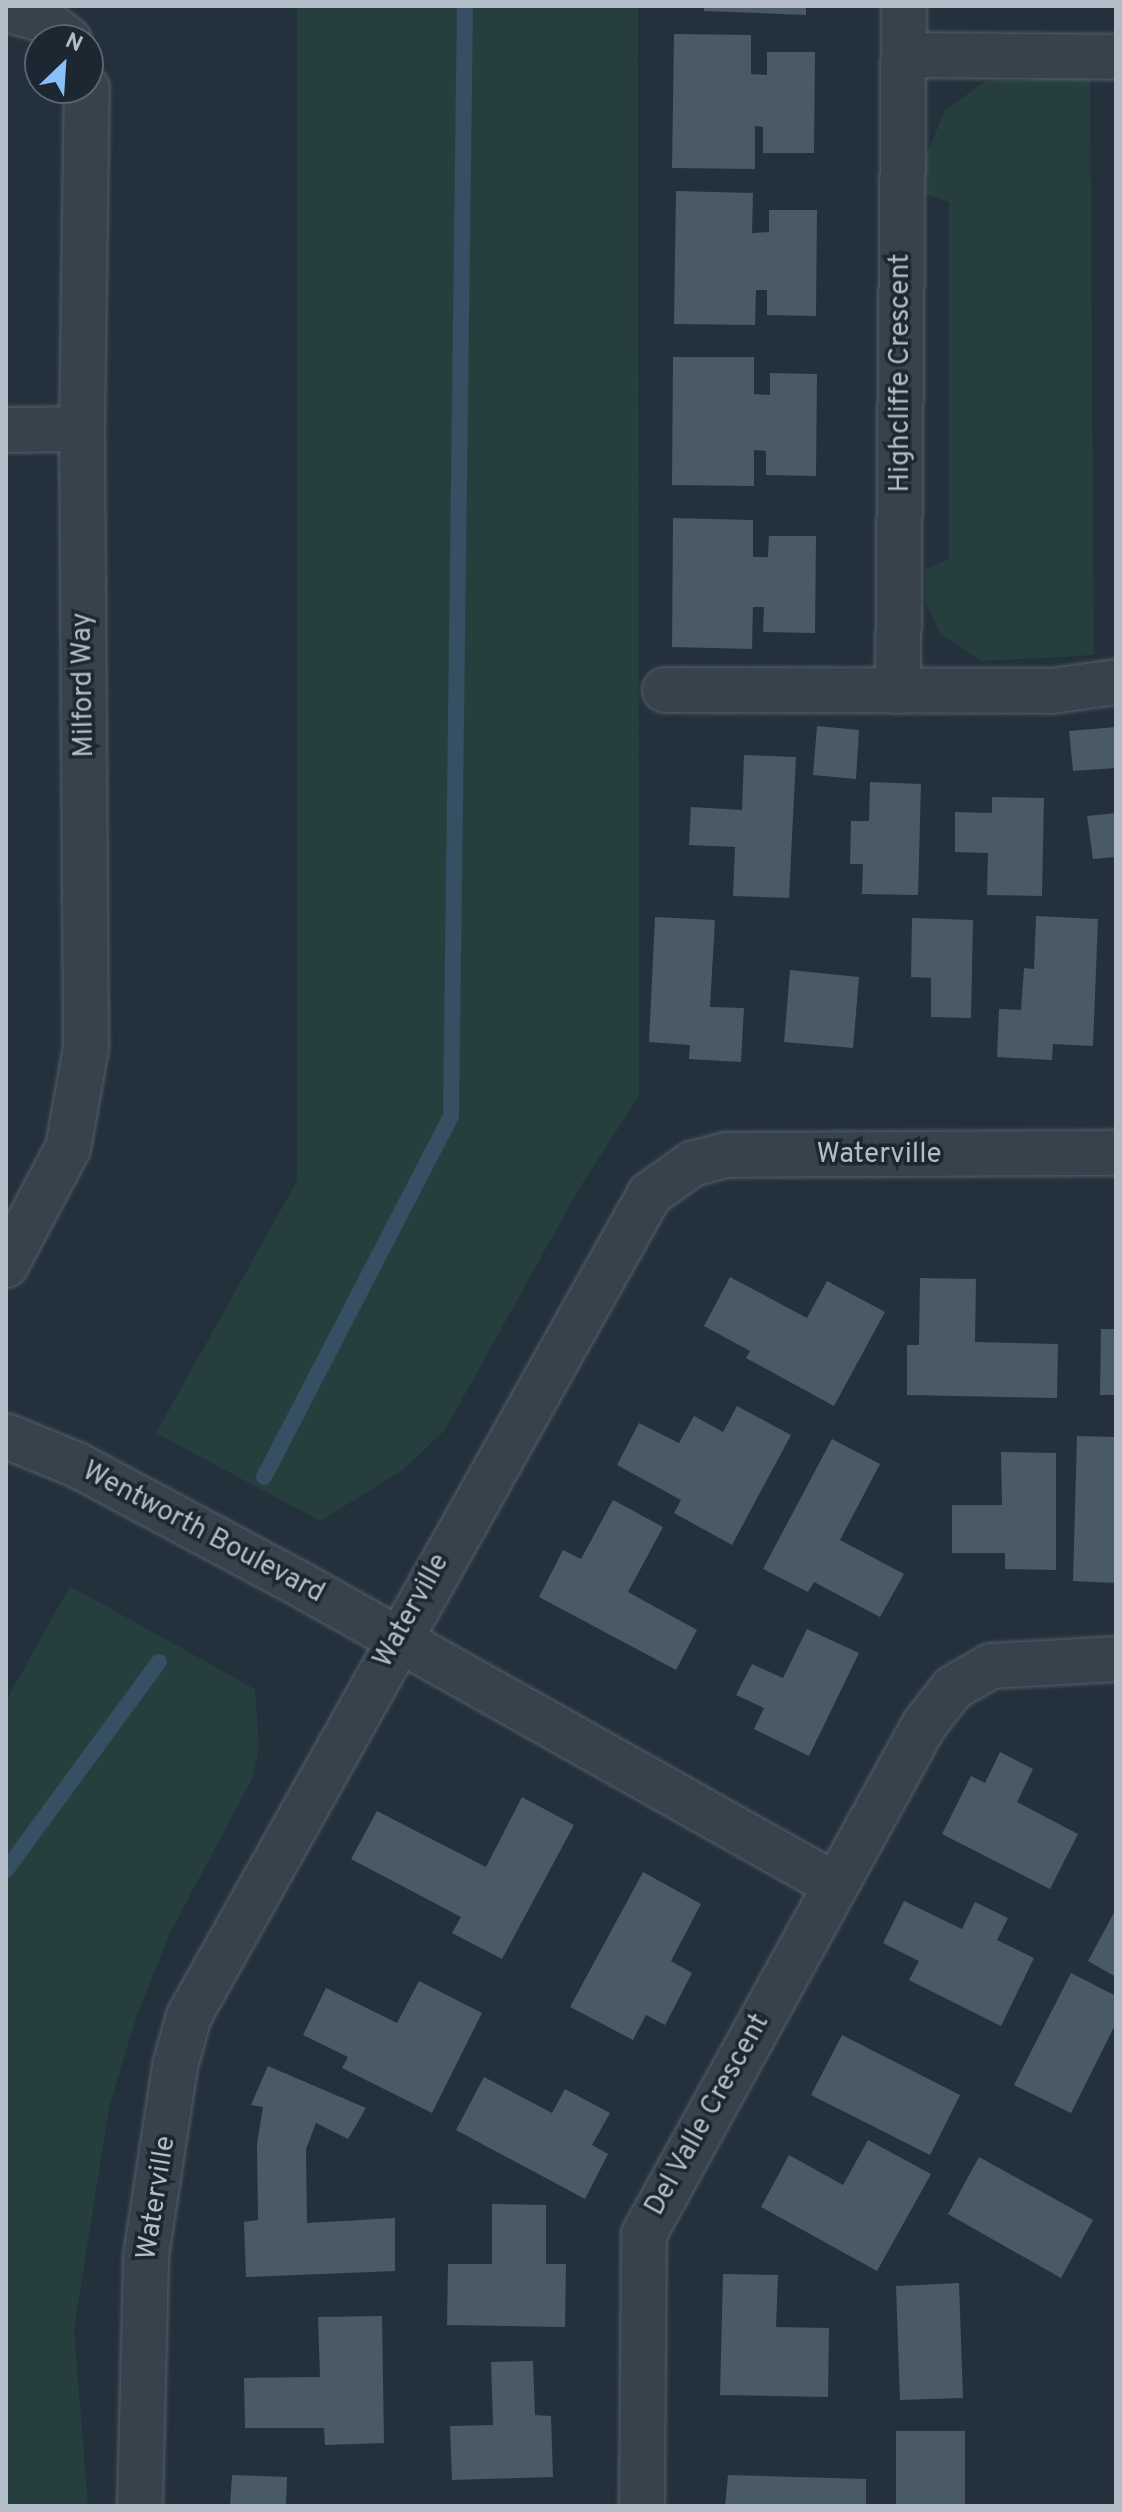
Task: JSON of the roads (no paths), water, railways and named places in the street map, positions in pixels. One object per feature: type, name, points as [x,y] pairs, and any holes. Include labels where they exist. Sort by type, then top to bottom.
[{"type":"street","name":"Highcliffe Crescent","points":[[898,691],[904,6]]},
{"type":"street","points":[[6,9],[42,19],[48,24]]},
{"type":"street","points":[[904,55],[1116,57]]},
{"type":"street","name":"Milford Way","points":[[6,1265],[68,1148],[86,1048],[82,429],[87,104]]},
{"type":"street","points":[[6,430],[82,429]]},
{"type":"street","points":[[665,690],[1051,691],[1116,682]]},
{"type":"street","name":"Waterville","points":[[140,2506],[146,2256],[175,2066],[189,2016],[397,1638],[650,1194],[671,1176],[726,1155],[1116,1153]]},
{"type":"street","name":"Wentworth Boulevard","points":[[6,1436],[77,1465],[397,1638]]},
{"type":"street","points":[[397,1638],[835,1885]]},
{"type":"street","name":"Del Valle Crescent","points":[[642,2506],[644,2234],[924,1725],[953,1688],[972,1674],[1011,1661],[1116,1659]]},
{"type":"waterway","points":[[264,1477],[451,1117],[465,6]]},
{"type":"waterway","points":[[6,1870],[159,1662]]}]
